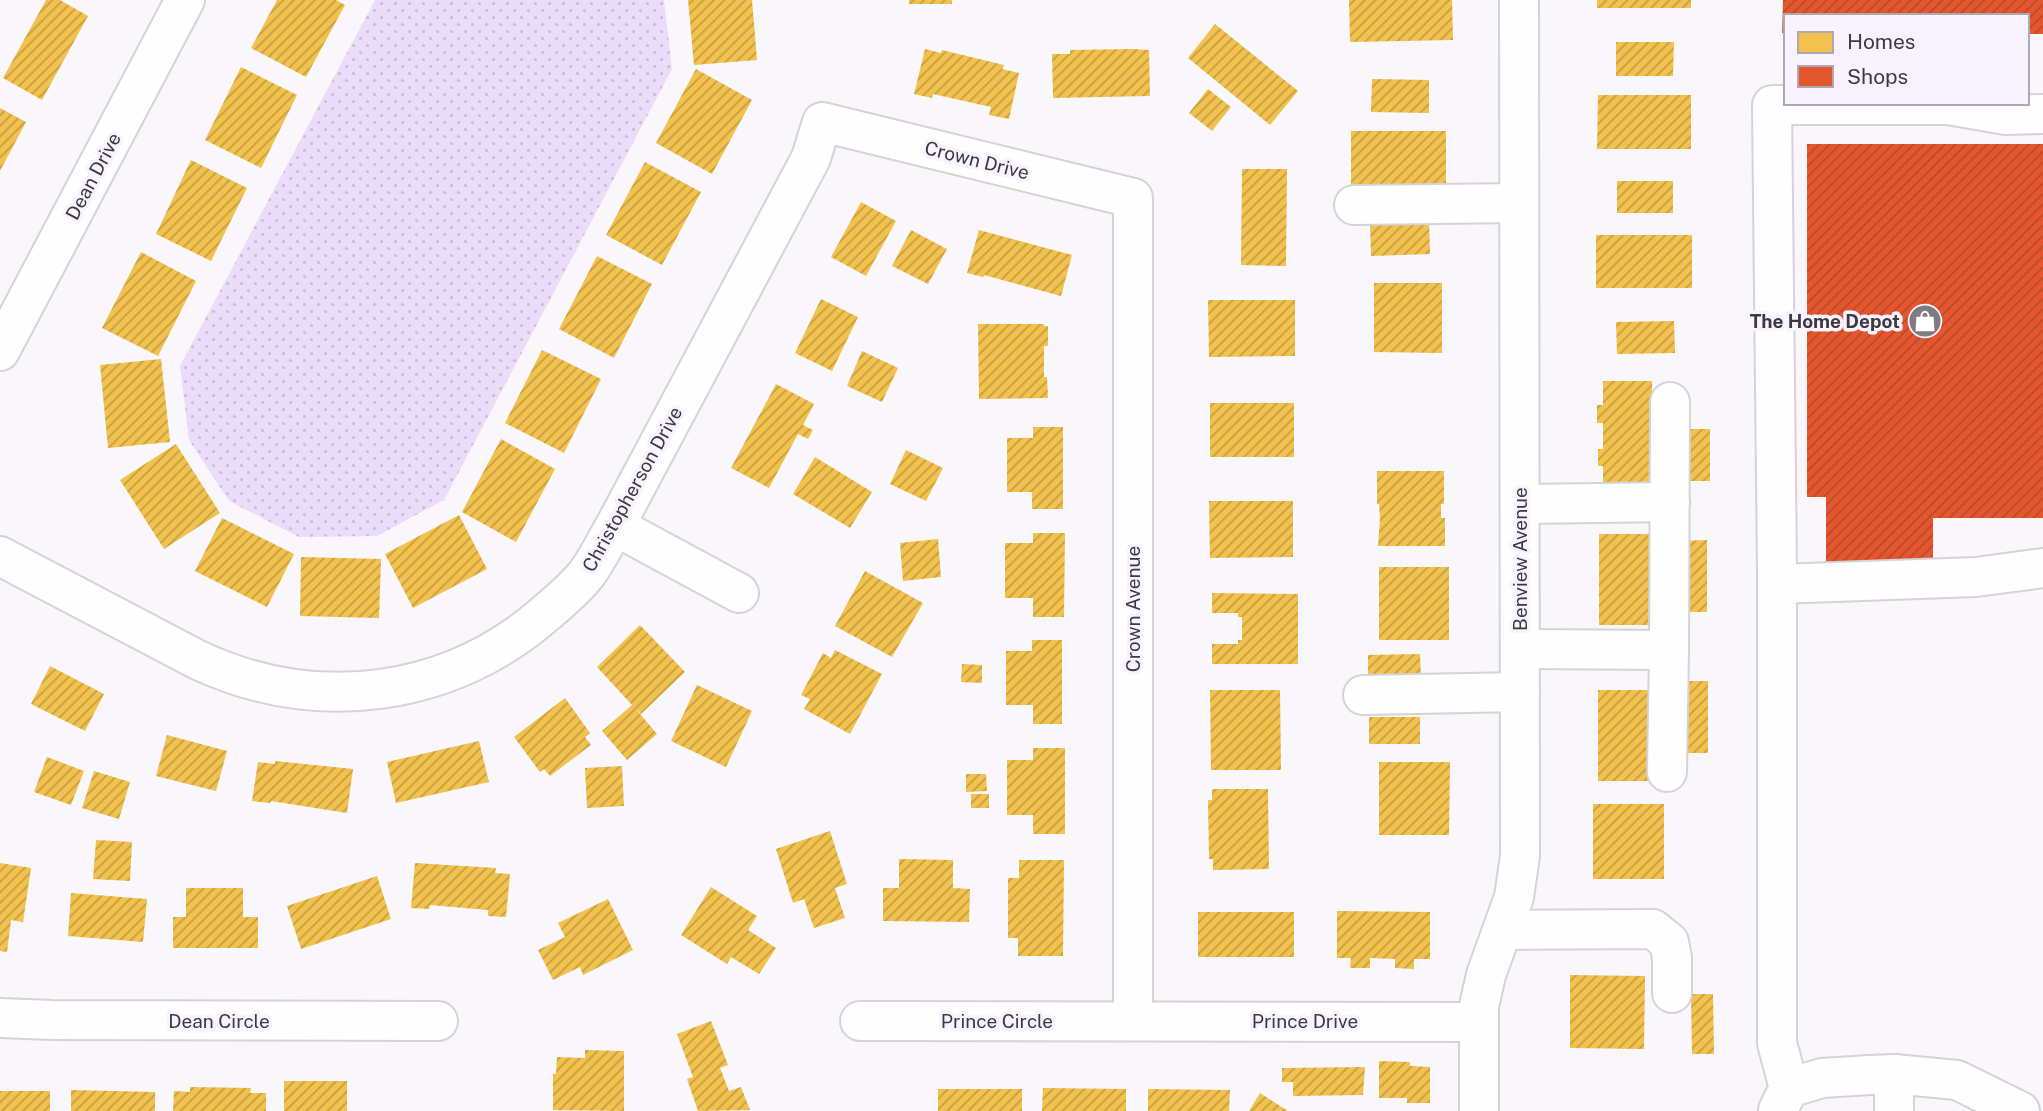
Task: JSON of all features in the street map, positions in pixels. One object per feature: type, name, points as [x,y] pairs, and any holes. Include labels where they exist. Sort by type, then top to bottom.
[{"type":"street","name":"Dean Drive","points":[[0,351],[185,0]]},
{"type":"street","name":"Benview Avenue","points":[[1479,1111],[1477,1022],[1486,975],[1514,897],[1520,856],[1519,0]]},
{"type":"street","points":[[2020,1111],[1957,1080],[1894,1093],[1822,1078],[1783,1100],[1777,1043],[1777,584],[1772,105],[1948,105],[2006,114],[2043,114]]},
{"type":"street","name":"Crown Drive","points":[[822,122],[1133,198]]},
{"type":"street","name":"Christopherson Drive","points":[[0,556],[227,674],[260,683],[329,692],[398,687],[462,667],[492,653],[525,632],[587,573],[615,526],[811,158],[822,122]]},
{"type":"street","name":"Crown Avenue","points":[[1133,198],[1133,1020]]},
{"type":"street","points":[[1354,205],[1519,203]]},
{"type":"street","points":[[1667,772],[1670,402]]},
{"type":"street","points":[[1520,504],[1670,502]]},
{"type":"street","points":[[615,526],[738,593]]},
{"type":"street","points":[[1777,584],[1976,577],[2043,568]]},
{"type":"street","points":[[1520,649],[1669,650]]},
{"type":"street","points":[[1363,695],[1520,692]]},
{"type":"street","points":[[1504,930],[1653,929],[1669,942],[1672,993]]},
{"type":"street","name":"Dean Circle","points":[[0,1018],[438,1021]]},
{"type":"street","name":"Prince Circle","points":[[860,1021],[1133,1020]]},
{"type":"street","name":"Prince Drive","points":[[1133,1020],[1477,1022]]},
{"type":"shaded area","points":[[375,0],[664,0],[672,69],[444,500],[377,536],[299,537],[229,501],[189,440],[180,366]]},
{"type":"building: Homes","points":[[46,0],[60,0],[88,16],[42,100],[3,78]]},
{"type":"building: Homes","points":[[277,0],[336,0],[345,5],[306,77],[251,48]]},
{"type":"building: Homes","points":[[688,0],[752,0],[757,60],[694,65]]},
{"type":"building: Homes","points":[[909,0],[952,0],[952,4],[909,4]]},
{"type":"building: Homes","points":[[1349,0],[1452,0],[1453,40],[1350,42]]},
{"type":"building: Homes","points":[[1597,0],[1691,0],[1691,8],[1597,8]]},
{"type":"building: Homes","points":[[1215,24],[1298,91],[1270,125],[1188,58]]},
{"type":"building: Homes","points":[[1616,42],[1674,42],[1673,76],[1616,76]]},
{"type":"building: Homes","points":[[925,49],[941,53],[942,50],[1004,65],[1002,69],[1019,73],[1009,119],[989,115],[991,107],[933,94],[932,98],[914,94]]},
{"type":"building: Homes","points":[[1070,50],[1149,50],[1150,96],[1053,98],[1052,54],[1070,54]]},
{"type":"building: Homes","points":[[241,67],[297,95],[261,168],[205,140]]},
{"type":"building: Homes","points":[[696,69],[752,100],[712,174],[656,143]]},
{"type":"building: Homes","points":[[1372,79],[1429,80],[1429,113],[1371,112]]},
{"type":"building: Homes","points":[[1208,89],[1231,107],[1212,131],[1189,113]]},
{"type":"building: Homes","points":[[1598,95],[1691,95],[1691,149],[1597,149]]},
{"type":"building: Homes","points":[[0,108],[26,122],[0,171]]},
{"type":"building: Homes","points":[[1351,131],[1446,131],[1446,188],[1351,188]]},
{"type":"building: Homes","points":[[191,160],[247,188],[211,261],[156,234]]},
{"type":"building: Homes","points":[[645,162],[701,192],[662,265],[606,235]]},
{"type":"building: Homes","points":[[1242,169],[1287,169],[1286,266],[1241,265]]},
{"type":"building: Homes","points":[[1617,181],[1673,181],[1673,213],[1617,213]]},
{"type":"building: Homes","points":[[861,202],[896,221],[866,276],[831,257]]},
{"type":"building: Homes","points":[[1429,222],[1430,254],[1371,256],[1370,223]]},
{"type":"building: Homes","points":[[911,230],[947,249],[928,284],[892,266]]},
{"type":"building: Homes","points":[[979,230],[1072,255],[1061,296],[967,273]]},
{"type":"building: Homes","points":[[1596,235],[1692,235],[1692,288],[1596,288]]},
{"type":"building: Homes","points":[[141,252],[196,281],[158,356],[102,328]]},
{"type":"building: Homes","points":[[597,256],[652,284],[614,358],[559,329]]},
{"type":"building: Homes","points":[[1374,283],[1442,283],[1442,353],[1374,352]]},
{"type":"building: Homes","points":[[821,299],[858,317],[832,371],[795,353]]},
{"type":"building: Homes","points":[[1208,300],[1295,300],[1295,356],[1209,357]]},
{"type":"building: Homes","points":[[1674,321],[1675,353],[1617,354],[1616,322]]},
{"type":"building: Homes","points":[[978,324],[1048,326],[1048,346],[1044,346],[1044,377],[1047,377],[1048,398],[979,399]]},
{"type":"building: Homes","points":[[542,350],[601,379],[564,453],[505,423]]},
{"type":"building: Homes","points":[[862,351],[898,368],[882,402],[847,386]]},
{"type":"building: Homes","points":[[161,359],[170,442],[108,448],[100,365]]},
{"type":"building: Homes","points":[[1603,381],[1652,381],[1653,486],[1603,486],[1603,466],[1598,466],[1598,449],[1603,449],[1603,423],[1597,423],[1597,405],[1603,405]]},
{"type":"building: Homes","points":[[776,384],[814,404],[803,425],[813,430],[808,439],[798,434],[769,488],[731,468]]},
{"type":"building: Homes","points":[[1210,403],[1294,403],[1294,457],[1210,457]]},
{"type":"building: Homes","points":[[1033,427],[1063,427],[1063,509],[1032,509],[1032,492],[1007,492],[1007,438],[1033,438]]},
{"type":"building: Homes","points":[[1684,429],[1710,429],[1710,481],[1684,481]]},
{"type":"building: Homes","points":[[501,439],[555,469],[516,542],[462,512]]},
{"type":"building: Homes","points":[[176,444],[220,513],[164,549],[120,480]]},
{"type":"building: Homes","points":[[906,450],[943,468],[926,501],[890,484]]},
{"type":"building: Homes","points":[[815,457],[872,492],[850,528],[793,494]]},
{"type":"building: Homes","points":[[1377,471],[1444,471],[1444,504],[1441,504],[1441,518],[1445,518],[1445,546],[1378,546],[1380,518],[1377,504]]},
{"type":"building: Homes","points":[[1209,501],[1293,501],[1293,557],[1210,558]]},
{"type":"building: Homes","points":[[459,515],[487,569],[413,608],[385,554]]},
{"type":"building: Homes","points":[[222,518],[294,554],[267,607],[195,571]]},
{"type":"building: Homes","points":[[1033,533],[1065,533],[1064,617],[1033,617],[1033,598],[1005,598],[1005,543],[1033,543]]},
{"type":"building: Homes","points":[[1599,534],[1651,534],[1651,625],[1599,625]]},
{"type":"building: Homes","points":[[938,539],[941,577],[903,581],[900,543]]},
{"type":"building: Homes","points":[[1707,540],[1707,612],[1679,612],[1678,541]]},
{"type":"building: Homes","points":[[301,557],[381,559],[379,618],[300,616]]},
{"type":"building: Homes","points":[[1379,567],[1449,567],[1449,640],[1379,640]]},
{"type":"building: Homes","points":[[865,571],[923,603],[892,657],[835,626]]},
{"type":"building: Homes","points":[[1212,593],[1298,594],[1298,664],[1212,664],[1212,644],[1238,644],[1238,640],[1242,640],[1242,617],[1238,617],[1238,613],[1212,613]]},
{"type":"building: Homes","points":[[640,625],[685,672],[641,714],[635,708],[657,734],[627,760],[602,731],[632,705],[597,667]]},
{"type":"building: Homes","points":[[1032,640],[1062,640],[1062,724],[1033,724],[1033,705],[1006,705],[1006,651],[1032,651]]},
{"type":"building: Homes","points":[[835,650],[882,674],[850,734],[804,709],[810,699],[801,695],[823,653],[831,658]]},
{"type":"building: Homes","points":[[1420,654],[1421,679],[1368,680],[1368,655]]},
{"type":"building: Homes","points":[[962,664],[982,665],[982,683],[961,682]]},
{"type":"building: Homes","points":[[50,666],[104,694],[85,731],[31,704]]},
{"type":"building: Homes","points":[[1679,681],[1708,681],[1708,753],[1679,753]]},
{"type":"building: Homes","points":[[697,685],[752,711],[726,767],[671,741]]},
{"type":"building: Homes","points":[[1210,690],[1280,690],[1281,770],[1211,770]]},
{"type":"building: Homes","points":[[1598,690],[1651,690],[1651,781],[1598,781]]},
{"type":"building: Homes","points":[[565,698],[590,733],[585,737],[591,745],[550,776],[544,769],[540,772],[514,737]]},
{"type":"building: Homes","points":[[1369,717],[1420,717],[1420,744],[1369,744]]},
{"type":"building: Homes","points":[[167,735],[227,751],[216,791],[156,776]]},
{"type":"building: Homes","points":[[479,741],[489,782],[396,803],[387,762]]},
{"type":"building: Homes","points":[[1033,748],[1065,748],[1065,834],[1033,834],[1033,815],[1007,815],[1007,760],[1033,760]]},
{"type":"building: Homes","points":[[47,757],[84,771],[71,805],[34,792]]},
{"type":"building: Homes","points":[[275,761],[353,769],[347,813],[271,801],[252,801],[258,762],[275,764]]},
{"type":"building: Homes","points":[[1379,762],[1450,762],[1449,835],[1379,835]]},
{"type":"building: Homes","points":[[622,766],[624,806],[587,808],[585,768]]},
{"type":"building: Homes","points":[[94,771],[130,782],[119,819],[82,808]]},
{"type":"building: Homes","points":[[966,774],[986,774],[987,791],[966,792]]},
{"type":"building: Homes","points":[[1212,789],[1268,789],[1269,869],[1213,870],[1213,859],[1209,859],[1208,800],[1212,800]]},
{"type":"building: Homes","points":[[971,794],[989,794],[989,808],[971,808]]},
{"type":"building: Homes","points":[[1593,804],[1664,804],[1664,879],[1593,879]]},
{"type":"building: Homes","points":[[830,831],[847,884],[835,888],[845,918],[814,928],[804,899],[793,903],[776,849]]},
{"type":"building: Homes","points":[[96,840],[132,842],[130,881],[93,879]]},
{"type":"building: Homes","points":[[899,859],[953,860],[953,888],[970,889],[969,922],[883,921],[883,888],[899,888]]},
{"type":"building: Homes","points":[[1019,860],[1064,860],[1063,956],[1018,956],[1018,938],[1008,938],[1008,878],[1019,878]]},
{"type":"building: Homes","points":[[0,863],[31,868],[23,922],[11,920],[7,952],[0,951]]},
{"type":"building: Homes","points":[[415,863],[496,868],[495,873],[510,874],[506,917],[488,916],[488,910],[430,905],[429,909],[411,908]]},
{"type":"building: Homes","points":[[377,876],[391,919],[301,949],[287,906]]},
{"type":"building: Homes","points":[[711,887],[757,916],[748,930],[776,948],[759,974],[731,957],[727,964],[681,935]]},
{"type":"building: Homes","points":[[186,888],[243,888],[243,917],[258,917],[258,948],[173,948],[173,917],[186,917]]},
{"type":"building: Homes","points":[[71,893],[147,899],[143,942],[68,936]]},
{"type":"building: Homes","points":[[608,899],[633,950],[583,975],[580,967],[553,980],[538,950],[565,937],[558,923]]},
{"type":"building: Homes","points":[[1337,911],[1430,912],[1430,959],[1414,959],[1414,969],[1395,968],[1395,959],[1370,958],[1370,968],[1350,968],[1351,958],[1337,958]]},
{"type":"building: Homes","points":[[1198,912],[1294,912],[1294,957],[1198,957]]},
{"type":"building: Homes","points":[[1570,975],[1645,976],[1644,1049],[1570,1048]]},
{"type":"building: Homes","points":[[1691,994],[1713,994],[1714,1054],[1692,1054]]},
{"type":"building: Homes","points":[[711,1021],[728,1065],[720,1068],[729,1091],[741,1087],[750,1110],[698,1111],[687,1079],[693,1077],[677,1034]]},
{"type":"building: Homes","points":[[585,1050],[624,1051],[624,1111],[553,1110],[553,1074],[556,1074],[557,1057],[585,1058]]},
{"type":"building: Homes","points":[[1379,1061],[1410,1062],[1410,1066],[1430,1067],[1430,1103],[1407,1103],[1407,1098],[1379,1098]]},
{"type":"building: Homes","points":[[1365,1067],[1363,1095],[1293,1096],[1293,1082],[1282,1082],[1282,1068]]},
{"type":"building: Homes","points":[[284,1081],[347,1081],[347,1111],[284,1111]]},
{"type":"building: Homes","points":[[190,1087],[251,1088],[250,1093],[266,1093],[266,1111],[173,1111],[174,1091],[190,1092]]},
{"type":"building: Homes","points":[[1043,1088],[1126,1089],[1126,1111],[1042,1111]]},
{"type":"building: Homes","points":[[938,1089],[1022,1089],[1022,1111],[938,1111]]},
{"type":"building: Homes","points":[[1148,1089],[1230,1090],[1229,1111],[1148,1111]]},
{"type":"building: Homes","points":[[71,1090],[155,1092],[155,1111],[71,1111]]},
{"type":"building: Homes","points":[[0,1091],[50,1091],[50,1111],[0,1111]]},
{"type":"building: Homes","points":[[1260,1093],[1288,1111],[1249,1111]]},
{"type":"building: Shops","points":[[1783,0],[2043,0],[2043,34],[2029,34],[2029,14],[1784,14],[1782,33]]},
{"type":"building: Shops","name":"The Home Depot","points":[[1807,144],[2043,144],[2043,518],[1933,518],[1933,563],[1826,563],[1826,497],[1807,497]]},
{"type":"place","name":"The Home Depot","points":[[1925,321]]}]
